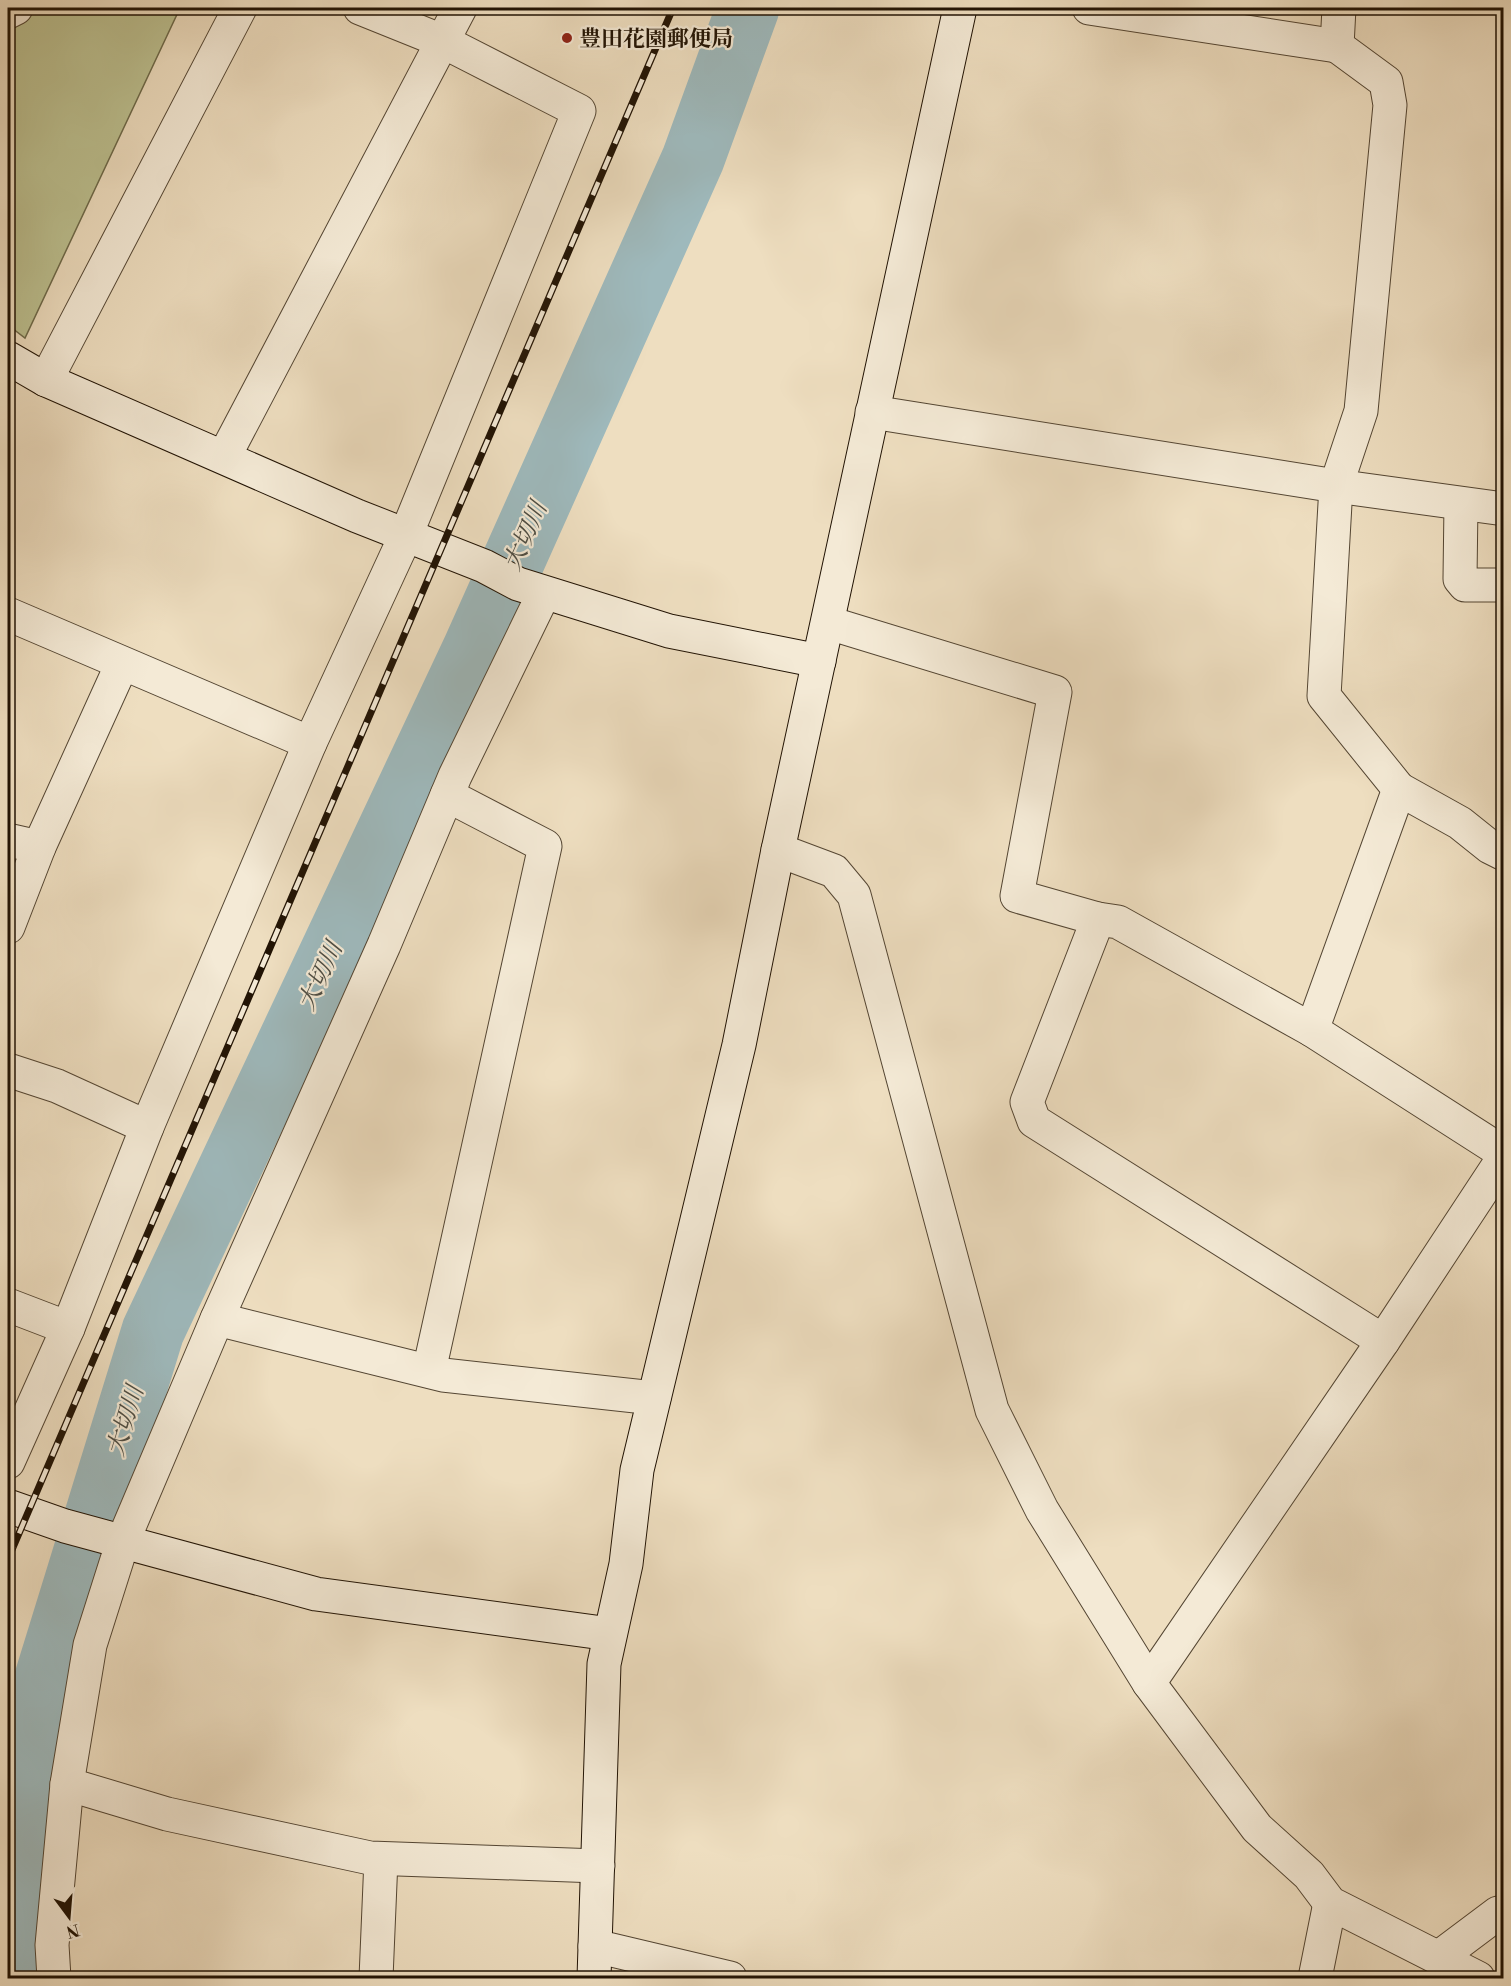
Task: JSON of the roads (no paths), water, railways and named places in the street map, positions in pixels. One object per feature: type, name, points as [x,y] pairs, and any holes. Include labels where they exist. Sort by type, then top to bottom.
[{"type":"street","points":[[8,12],[16,8]]},
{"type":"street","points":[[46,380],[240,8]]},
{"type":"street","points":[[8,1462],[68,1328],[147,1127],[310,743],[406,535],[579,111],[442,41],[360,8]]},
{"type":"street","points":[[224,457],[460,8]]},
{"type":"street","points":[[594,1978],[604,1664],[626,1564],[637,1470],[739,1045],[778,850],[829,623],[872,412],[960,8]]},
{"type":"street","points":[[1089,8],[1337,46],[1386,82],[1390,105],[1361,411],[1336,486],[1324,696],[1399,789],[1460,823],[1490,847],[1503,854]]},
{"type":"street","points":[[1337,46],[1339,8]]},
{"type":"street","points":[[8,358],[46,380],[406,535],[484,566],[531,589],[669,632],[819,662]]},
{"type":"street","points":[[872,412],[1336,486],[1503,509]]},
{"type":"street","points":[[1461,504],[1460,579],[1465,585],[1503,585]]},
{"type":"street","points":[[54,1978],[52,1945],[67,1784],[90,1646],[115,1539],[217,1319],[384,945],[531,589]]},
{"type":"street","points":[[8,614],[310,743]]},
{"type":"street","points":[[829,623],[1055,692],[1017,896],[1098,919],[1118,922],[1312,1030],[1503,1155],[1383,1341],[1149,1683]]},
{"type":"street","points":[[8,927],[39,848],[122,664]]},
{"type":"street","points":[[1312,1030],[1399,789]]},
{"type":"street","points":[[429,1371],[545,846],[447,795]]},
{"type":"street","points":[[8,840],[39,848]]},
{"type":"street","points":[[778,850],[834,872],[854,895],[992,1410],[1042,1510],[1149,1683],[1257,1828],[1309,1875],[1330,1903],[1478,1978]]},
{"type":"street","points":[[1098,919],[1027,1102],[1034,1122],[1383,1341]]},
{"type":"street","points":[[8,1070],[57,1086],[147,1127]]},
{"type":"street","points":[[8,1305],[68,1328]]},
{"type":"street","points":[[217,1319],[429,1371],[654,1398]]},
{"type":"street","points":[[8,1506],[65,1526],[316,1594],[610,1634]]},
{"type":"street","points":[[67,1784],[167,1814],[381,1859],[598,1866]]},
{"type":"street","points":[[376,1978],[381,1859]]},
{"type":"street","points":[[1315,1978],[1330,1903]]},
{"type":"street","points":[[1438,1958],[1498,1913],[1503,1912]]},
{"type":"street","points":[[595,1946],[730,1978]]},
{"type":"waterway","name":"大切川","points":[[14,1978],[10,1941],[24,1749],[153,1331],[474,649],[693,159],[748,8]]},
{"type":"railway","points":[[8,1559],[673,8]]},
{"type":"place","name":"豊田花園郵便局","points":[[567,38]]}]
